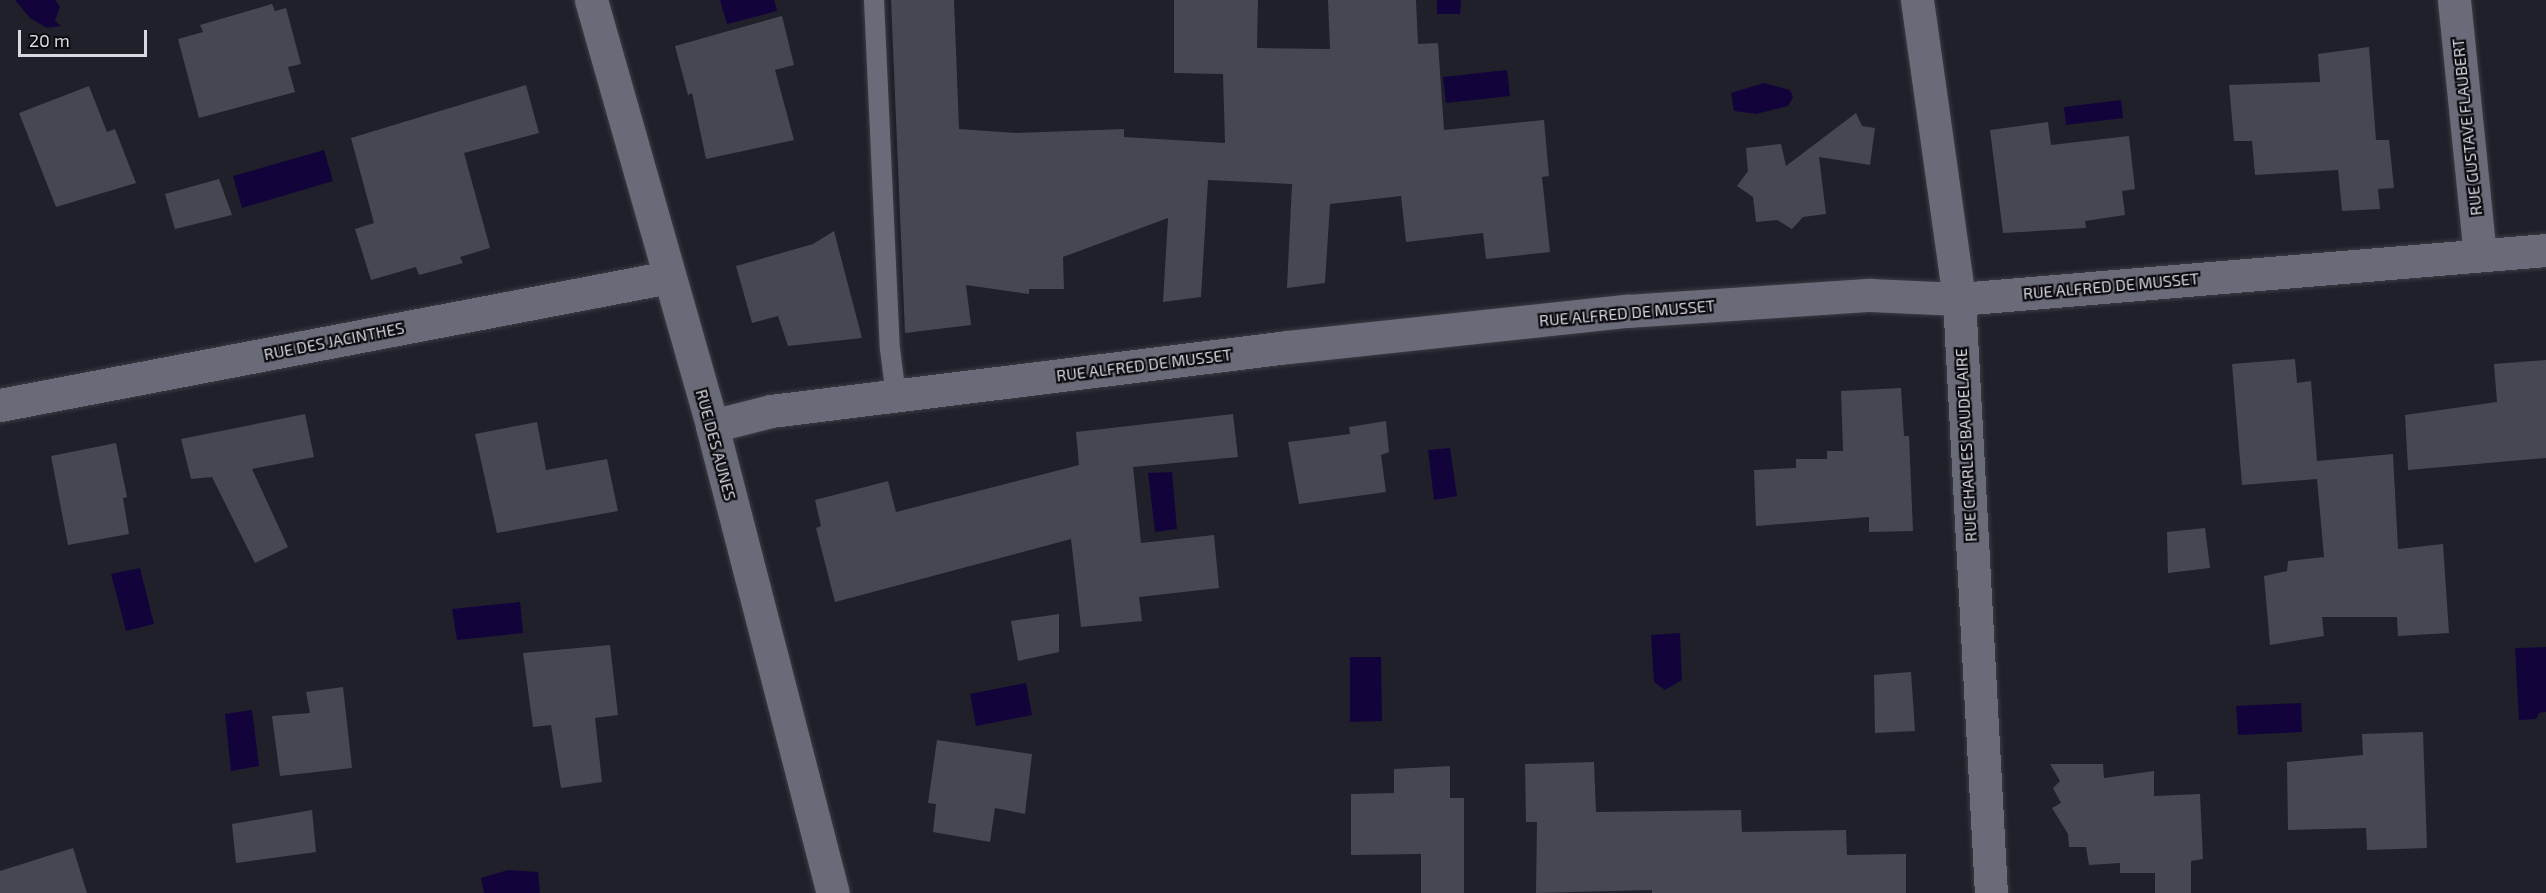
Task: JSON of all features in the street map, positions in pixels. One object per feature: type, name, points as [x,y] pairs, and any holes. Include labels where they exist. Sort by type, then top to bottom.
[{"type":"street","name":"RUE DES AUNES","points":[[591,0],[712,426],[833,893]]},
{"type":"street","name":"RUE CHARLES BAUDELAIRE","points":[[1917,0],[1959,299],[1991,893]]},
{"type":"street","name":"RUE GUSTAVE FLAUBERT","points":[[2454,0],[2480,254]]},
{"type":"street","name":"RUE ALFRED DE MUSSET","points":[[712,426],[771,411],[1628,311],[1870,295],[1959,299],[2546,250]]},
{"type":"street","name":"RUE DES JACINTHES","points":[[0,405],[669,277]]},
{"type":"lane","points":[[874,0],[890,349],[896,396]]},
{"type":"shaded area","points":[[15,0],[55,0],[60,7],[55,21],[61,26],[47,28],[30,18]]},
{"type":"shaded area","points":[[720,0],[774,0],[777,11],[727,24]]},
{"type":"shaded area","points":[[1437,0],[1461,0],[1460,14],[1437,14]]},
{"type":"shaded area","points":[[1507,70],[1510,96],[1446,103],[1443,77]]},
{"type":"shaded area","points":[[1764,83],[1790,90],[1793,97],[1788,106],[1756,114],[1734,111],[1731,93]]},
{"type":"shaded area","points":[[2121,100],[2123,118],[2066,125],[2064,107]]},
{"type":"shaded area","points":[[324,150],[333,181],[242,208],[233,176]]},
{"type":"shaded area","points":[[1450,448],[1457,496],[1434,500],[1428,450]]},
{"type":"shaded area","points":[[1172,472],[1177,529],[1155,532],[1148,473]]},
{"type":"shaded area","points":[[140,568],[154,624],[126,631],[111,574]]},
{"type":"shaded area","points":[[520,602],[523,633],[457,640],[452,609]]},
{"type":"shaded area","points":[[1680,633],[1682,680],[1665,690],[1654,682],[1651,635]]},
{"type":"shaded area","points":[[2546,647],[2546,712],[2539,713],[2536,719],[2519,720],[2515,648]]},
{"type":"shaded area","points":[[1350,657],[1381,657],[1382,721],[1350,722]]},
{"type":"shaded area","points":[[1026,683],[1032,715],[976,726],[970,694]]},
{"type":"shaded area","points":[[2301,703],[2302,732],[2238,735],[2236,706]]},
{"type":"shaded area","points":[[252,710],[259,766],[231,771],[225,714]]},
{"type":"shaded area","points":[[508,870],[538,872],[540,893],[484,893],[481,878]]},
{"type":"building","points":[[891,0],[954,0],[959,129],[1016,133],[1124,129],[1124,137],[1225,143],[1223,74],[1174,73],[1174,0],[1258,0],[1257,48],[1330,49],[1328,0],[1416,0],[1418,44],[1438,43],[1444,130],[1544,120],[1549,176],[1542,177],[1550,252],[1486,259],[1483,233],[1406,242],[1401,196],[1330,204],[1325,283],[1287,288],[1292,184],[1208,180],[1201,297],[1163,302],[1168,218],[1063,257],[1064,289],[1029,289],[1029,294],[966,285],[971,325],[905,333]]},
{"type":"building","points":[[272,4],[275,11],[286,8],[301,64],[288,67],[295,92],[199,118],[178,39],[203,32],[200,25]]},
{"type":"building","points":[[782,16],[794,65],[775,70],[794,140],[706,159],[692,93],[688,95],[675,46]]},
{"type":"building","points":[[2369,47],[2376,140],[2389,140],[2394,188],[2378,189],[2380,209],[2342,211],[2338,170],[2255,175],[2252,141],[2234,141],[2229,85],[2320,82],[2318,54]]},
{"type":"building","points":[[526,85],[539,133],[464,153],[490,248],[460,257],[463,263],[419,275],[416,267],[371,280],[355,229],[374,223],[351,138]]},
{"type":"building","points":[[89,86],[107,132],[115,129],[136,183],[56,207],[19,113]]},
{"type":"building","points":[[1856,113],[1862,126],[1875,128],[1870,165],[1819,157],[1826,214],[1803,217],[1792,229],[1777,220],[1756,222],[1753,197],[1737,186],[1748,171],[1746,148],[1781,144],[1786,166]]},
{"type":"building","points":[[2048,122],[2051,145],[2129,136],[2135,189],[2122,191],[2125,215],[2085,221],[2086,228],[2003,233],[1990,130]]},
{"type":"building","points":[[219,179],[232,215],[175,229],[165,194]]},
{"type":"building","points":[[834,231],[862,338],[788,346],[778,316],[752,323],[736,266],[813,244]]},
{"type":"building","points":[[2295,359],[2297,383],[2311,381],[2317,461],[2393,454],[2398,549],[2443,544],[2449,633],[2398,636],[2397,617],[2322,617],[2324,636],[2270,645],[2264,576],[2287,571],[2288,561],[2324,557],[2317,479],[2242,485],[2232,364]]},
{"type":"building","points":[[2546,360],[2546,458],[2408,470],[2405,415],[2497,402],[2494,364]]},
{"type":"building","points":[[1901,388],[1904,436],[1909,436],[1913,531],[1869,532],[1869,517],[1756,526],[1754,470],[1796,468],[1796,459],[1827,459],[1827,451],[1843,451],[1841,391]]},
{"type":"building","points":[[305,414],[314,457],[252,469],[288,547],[255,563],[212,477],[191,479],[181,439]]},
{"type":"building","points":[[1233,414],[1238,457],[1133,467],[1141,543],[1214,535],[1219,588],[1139,597],[1142,621],[1081,627],[1071,539],[835,602],[816,528],[821,526],[815,500],[888,481],[896,512],[1079,465],[1076,432]]},
{"type":"building","points":[[1386,421],[1389,452],[1381,455],[1386,492],[1299,504],[1288,442],[1350,434],[1349,427]]},
{"type":"building","points":[[537,422],[546,470],[607,459],[618,511],[497,533],[475,434]]},
{"type":"building","points":[[116,443],[127,497],[123,498],[129,534],[68,545],[51,456]]},
{"type":"building","points":[[2205,528],[2210,568],[2168,573],[2167,532]]},
{"type":"building","points":[[1059,614],[1059,652],[1018,661],[1011,621]]},
{"type":"building","points":[[610,645],[618,715],[595,718],[602,782],[561,788],[551,725],[533,727],[523,653]]},
{"type":"building","points":[[1911,672],[1915,731],[1875,733],[1874,675]]},
{"type":"building","points":[[343,687],[352,768],[280,776],[272,716],[310,713],[306,692]]},
{"type":"building","points":[[2423,732],[2427,848],[2367,850],[2366,828],[2288,830],[2287,762],[2363,755],[2362,734]]},
{"type":"building","points":[[937,740],[1032,754],[1025,814],[995,808],[990,842],[933,832],[936,804],[928,803]]},
{"type":"building","points":[[1594,762],[1596,812],[1741,810],[1742,832],[1846,830],[1847,855],[1906,854],[1906,893],[1652,893],[1652,890],[1536,893],[1537,822],[1526,822],[1525,764]]},
{"type":"building","points":[[2050,764],[2103,764],[2104,778],[2154,771],[2154,796],[2200,794],[2203,859],[2191,861],[2191,893],[2155,893],[2155,873],[2120,873],[2120,863],[2089,865],[2086,847],[2069,847],[2068,834],[2052,808],[2061,803],[2053,788],[2060,781]]},
{"type":"building","points":[[1450,766],[1450,798],[1464,798],[1464,893],[1421,893],[1421,854],[1351,855],[1351,794],[1394,793],[1394,769]]},
{"type":"building","points":[[312,810],[316,852],[236,863],[232,824]]},
{"type":"building","points":[[73,848],[87,893],[0,893],[0,871]]}]
